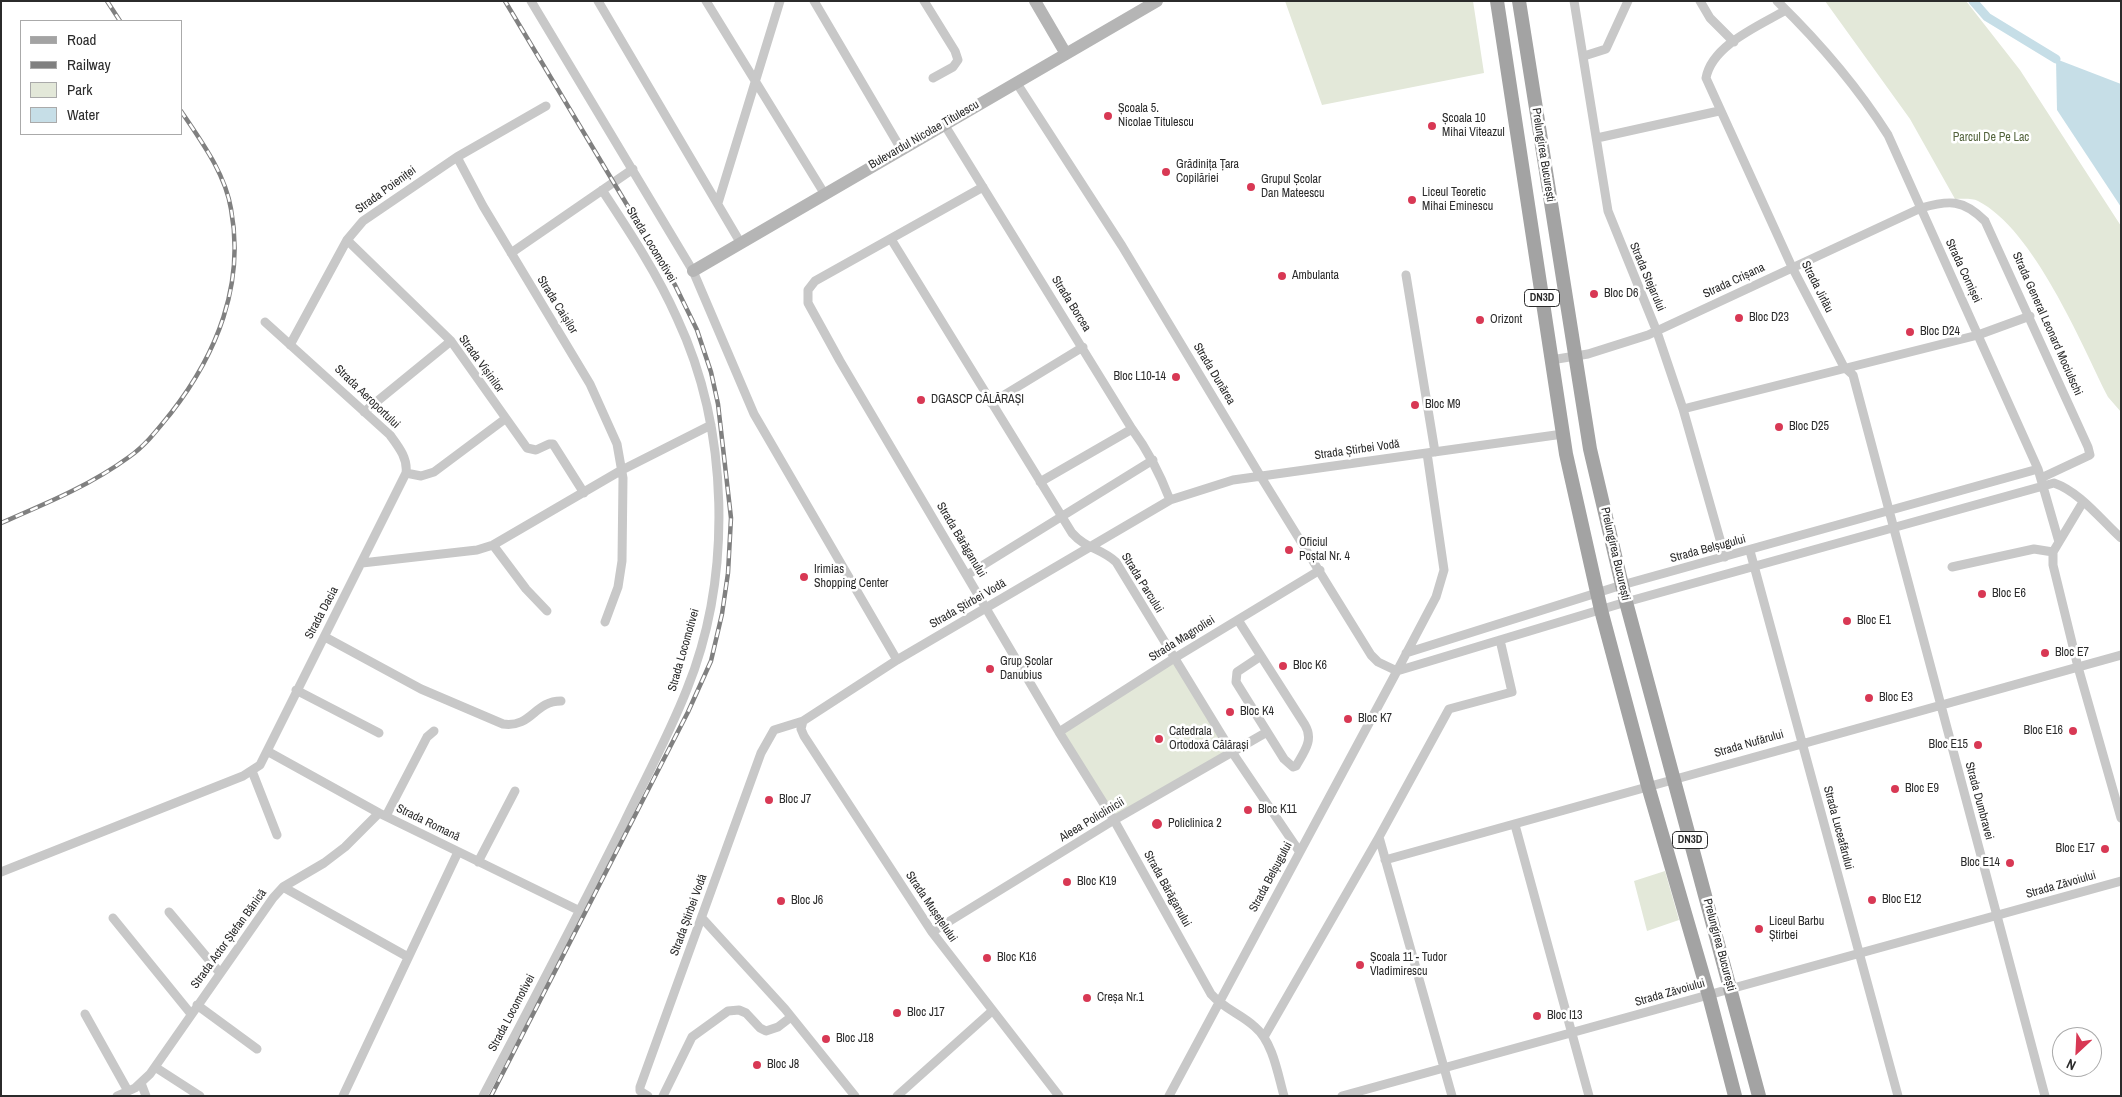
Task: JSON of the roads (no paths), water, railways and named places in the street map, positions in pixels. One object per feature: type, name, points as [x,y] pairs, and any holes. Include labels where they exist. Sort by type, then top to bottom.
[{"type":"main road","points":[[1035,1],[1066,54]]},
{"type":"main road","name":"Bulevardul Nicolae Titulescu","points":[[693,271],[901,148],[1157,1]]},
{"type":"main road","name":"Prelungirea București","points":[[1497,1],[1563,434],[1597,593],[1648,786],[1709,996],[1735,1096]]},
{"type":"main road","name":"Prelungirea București","points":[[1519,1],[1590,449],[1626,602],[1760,1096]]},
{"type":"street","name":"Strada Locomotivei","points":[[531,1],[693,271],[754,414],[896,660]]},
{"type":"street","points":[[598,1],[740,242]]},
{"type":"street","points":[[706,1],[824,193]]},
{"type":"street","points":[[718,203],[780,1]]},
{"type":"street","points":[[814,1],[901,148]]},
{"type":"street","points":[[924,1],[955,51],[958,60],[952,67],[933,78]]},
{"type":"street","name":"Strada Stejarului","points":[[1574,1],[1604,189],[1612,224],[1657,332],[1682,409],[1725,557]]},
{"type":"street","points":[[1584,56],[1606,49],[1628,1]]},
{"type":"street","points":[[1700,1],[1710,18],[1734,42],[1786,10]]},
{"type":"street","name":"Strada Cornișei","points":[[1777,1],[1809,33],[1873,111],[1888,135],[2039,474],[2059,542]]},
{"type":"street","name":"Strada Jirlău","points":[[1734,42],[1715,56],[1706,78],[1719,111],[1792,267],[1844,367],[1853,375],[1889,512]]},
{"type":"street","name":"Strada Dunărea","points":[[1016,82],[1122,246],[1371,655],[1378,662],[1397,671]]},
{"type":"street","name":"Strada Poieniței","points":[[290,344],[353,231],[374,212],[457,157],[546,106]]},
{"type":"street","points":[[1597,138],[1719,111]]},
{"type":"street","name":"Strada Borcea","points":[[944,124],[1153,460],[1170,500]]},
{"type":"street","name":"Strada Caișilor","points":[[457,157],[511,253],[590,384],[617,444],[620,471],[623,478],[622,560],[618,587],[605,622]]},
{"type":"street","points":[[511,253],[633,169]]},
{"type":"street","name":"Strada Bărăganului","points":[[983,187],[815,281],[810,286],[806,296],[808,303],[840,361],[1059,732],[1114,820],[1211,994],[1219,1003]]},
{"type":"street","name":"Strada Locomotivei","points":[[483,1096],[580,911],[688,688],[706,625],[715,583],[718,500],[711,425],[694,363],[678,320],[659,281],[602,190]]},
{"type":"street","name":"Strada General Leonard Mociulschi","points":[[1921,208],[1944,201],[1951,202],[1973,209],[1985,221],[2090,451],[2090,455],[2039,474]]},
{"type":"street","name":"Strada Crișana","points":[[1551,360],[1574,357],[1657,332],[1921,208]]},
{"type":"street","name":"Strada Parcului","points":[[891,239],[1072,533],[1088,548],[1102,551],[1116,562],[1232,752],[1299,851]]},
{"type":"street","name":"Strada Vișinilor","points":[[347,240],[451,341],[527,448],[536,450],[548,444],[553,444],[584,493]]},
{"type":"street","points":[[1406,275],[1431,452],[1444,570],[1436,597],[1406,653]]},
{"type":"street","points":[[1682,409],[1978,335],[2030,316]]},
{"type":"street","name":"Strada Aeroportului","points":[[265,322],[390,435],[400,448],[407,466],[406,473]]},
{"type":"street","points":[[364,412],[451,341]]},
{"type":"street","points":[[991,403],[1083,347]]},
{"type":"street","points":[[362,563],[406,473],[421,476],[434,472],[505,419]]},
{"type":"street","points":[[362,563],[477,550],[493,545],[620,471],[711,425]]},
{"type":"street","points":[[1040,482],[1132,429]]},
{"type":"street","name":"Strada Știrbei Vodă","points":[[648,1096],[640,1091],[640,1087],[766,742],[774,730],[803,721],[896,660],[1170,500],[1233,480],[1563,434]]},
{"type":"street","points":[[967,575],[1153,460]]},
{"type":"street","name":"Strada Belșugului","points":[[1168,1096],[1406,653],[1622,585],[1889,512],[2039,474]]},
{"type":"street","points":[[1397,671],[1626,602],[2054,483],[2062,486],[2084,502],[2121,538]]},
{"type":"street","points":[[2084,502],[2053,552],[2053,565],[2078,667],[2121,818]]},
{"type":"street","name":"Strada Dumbravei","points":[[1889,512],[2045,1096]]},
{"type":"street","points":[[493,545],[526,589],[547,611]]},
{"type":"street","points":[[1952,567],[2034,549],[2053,552]]},
{"type":"street","name":"Strada Luceafărului","points":[[1750,550],[1898,1096]]},
{"type":"street","name":"Strada Dacia","points":[[252,771],[260,765],[296,690],[362,563]]},
{"type":"street","name":"Strada Magnoliei","points":[[1059,732],[1320,570]]},
{"type":"street","points":[[1238,620],[1261,656],[1310,734],[1309,741],[1296,766],[1289,766],[1235,677],[1240,669],[1261,656]]},
{"type":"street","points":[[325,637],[421,689],[503,724],[514,726],[522,723],[546,704],[561,701]]},
{"type":"street","points":[[1264,1037],[1379,837],[1449,709],[1512,692],[1500,640]]},
{"type":"street","name":"Strada Nufărului","points":[[1385,860],[1515,825],[1802,742],[2121,655]]},
{"type":"street","points":[[296,690],[379,733]]},
{"type":"street","name":"Strada Mușețelului","points":[[803,721],[801,729],[804,736],[932,932],[1059,1096]]},
{"type":"street","name":"Strada Actor Ștefan Bănică","points":[[116,1096],[141,1083],[156,1067],[197,1005],[283,887],[331,858],[383,815],[427,737],[434,730]]},
{"type":"street","name":"Aleea Policlinicii","points":[[932,932],[1114,820],[1267,732]]},
{"type":"street","name":"Strada Romană","points":[[267,751],[383,815],[580,911]]},
{"type":"street","points":[[1,872],[83,842],[252,771],[277,835]]},
{"type":"street","points":[[478,862],[515,791]]},
{"type":"street","points":[[1515,825],[1589,1096]]},
{"type":"street","points":[[1379,837],[1452,1096]]},
{"type":"street","points":[[343,1096],[458,852]]},
{"type":"street","name":"Strada Zăvoiului","points":[[1342,1096],[2121,881]]},
{"type":"street","points":[[283,887],[408,958]]},
{"type":"street","points":[[169,912],[220,973]]},
{"type":"street","points":[[113,918],[192,1014]]},
{"type":"street","points":[[702,918],[791,1016],[855,1096]]},
{"type":"street","points":[[1219,1003],[1257,1028],[1264,1037],[1284,1096]]},
{"type":"street","points":[[197,1005],[257,1049]]},
{"type":"street","points":[[663,1096],[692,1037],[728,1011],[739,1010],[746,1013],[760,1028],[766,1031],[778,1027],[791,1016]]},
{"type":"street","points":[[898,1096],[992,1011]]},
{"type":"street","points":[[85,1014],[128,1091]]},
{"type":"street","points":[[156,1067],[200,1096]]},
{"type":"street","points":[[141,1083],[146,1096]]},
{"type":"water","points":[[2056,59],[2121,84],[2121,207],[2057,110]]},
{"type":"waterway","points":[[1973,1],[1987,17],[2056,59]]},
{"type":"railway","points":[[107,1],[119,20]]},
{"type":"railway","points":[[491,1096],[688,712],[711,661],[722,614],[728,573],[731,518],[718,404],[711,372],[697,330],[675,285],[505,1]]},
{"type":"railway","points":[[1,523],[83,485],[135,452],[171,413],[202,367],[214,342],[230,291],[234,264],[231,209],[218,170],[182,113]]},
{"type":"place","name":"Școala 5. Nicolae Titulescu","points":[[1108,116]]},
{"type":"place","name":"Școala 10 Mihai Viteazul","points":[[1432,126]]},
{"type":"place","name":"Grădinița Țara Copilăriei","points":[[1166,172]]},
{"type":"place","name":"Grupul Școlar Dan Mateescu","points":[[1251,187]]},
{"type":"place","name":"Liceul Teoretic Mihai Eminescu","points":[[1412,200]]},
{"type":"place","name":"Ambulanta","points":[[1282,276]]},
{"type":"place","name":"Bloc D6","points":[[1594,294]]},
{"type":"place","name":"Bloc D23","points":[[1739,318]]},
{"type":"place","name":"Orizont","points":[[1480,320]]},
{"type":"place","name":"Bloc D24","points":[[1910,332]]},
{"type":"place","name":"Bloc L10-14","points":[[1176,377]]},
{"type":"place","name":"DGASCP CĂLĂRAȘI","points":[[921,400]]},
{"type":"place","name":"Bloc M9","points":[[1415,405]]},
{"type":"place","name":"Bloc D25","points":[[1779,427]]},
{"type":"place","name":"Oficiul Poștal Nr. 4","points":[[1289,550]]},
{"type":"place","name":"Irimias Shopping Center","points":[[804,577]]},
{"type":"place","name":"Bloc E6","points":[[1982,594]]},
{"type":"place","name":"Bloc E1","points":[[1847,621]]},
{"type":"place","name":"Bloc E7","points":[[2045,653]]},
{"type":"place","name":"Bloc K6","points":[[1283,666]]},
{"type":"place","name":"Grup Școlar Danubius","points":[[990,669]]},
{"type":"place","name":"Bloc E3","points":[[1869,698]]},
{"type":"place","name":"Bloc K4","points":[[1230,712]]},
{"type":"place","name":"Bloc K7","points":[[1348,719]]},
{"type":"place","name":"Bloc E16","points":[[2073,731]]},
{"type":"place","name":"Catedrala Ortodoxă Călărași","points":[[1159,739]]},
{"type":"place","name":"Bloc E15","points":[[1978,745]]},
{"type":"place","name":"Bloc E9","points":[[1895,789]]},
{"type":"place","name":"Bloc J7","points":[[769,800]]},
{"type":"place","name":"Bloc K11","points":[[1248,810]]},
{"type":"place","name":"Policlinica 2","points":[[1157,824]]},
{"type":"place","name":"Bloc E17","points":[[2105,849]]},
{"type":"place","name":"Bloc E14","points":[[2010,863]]},
{"type":"place","name":"Bloc K19","points":[[1067,882]]},
{"type":"place","name":"Bloc E12","points":[[1872,900]]},
{"type":"place","name":"Bloc J6","points":[[781,901]]},
{"type":"place","name":"Liceul Barbu Știrbei","points":[[1759,929]]},
{"type":"place","name":"Bloc K16","points":[[987,958]]},
{"type":"place","name":"Școala 11 - Tudor Vladimirescu","points":[[1360,965]]},
{"type":"place","name":"Creșa Nr.1","points":[[1087,998]]},
{"type":"place","name":"Bloc J17","points":[[897,1013]]},
{"type":"place","name":"Bloc I13","points":[[1537,1016]]},
{"type":"place","name":"Bloc J18","points":[[826,1039]]},
{"type":"place","name":"Bloc J8","points":[[757,1065]]},
{"type":"park label","name":"Parcul De Pe Lac","points":[[1991,138]]}]
